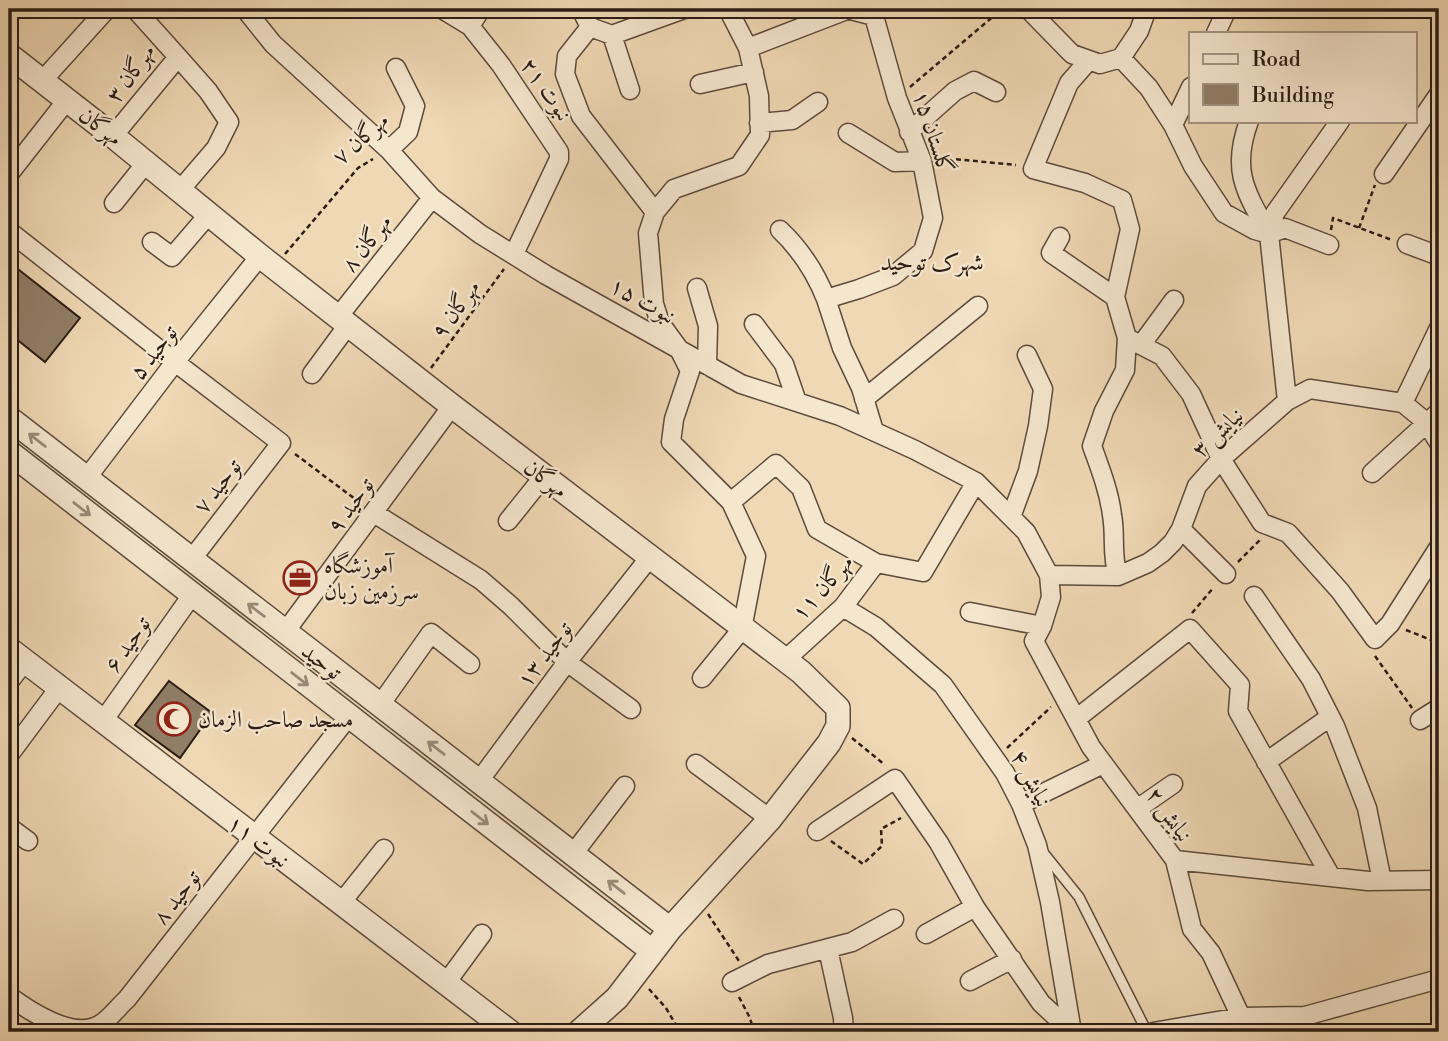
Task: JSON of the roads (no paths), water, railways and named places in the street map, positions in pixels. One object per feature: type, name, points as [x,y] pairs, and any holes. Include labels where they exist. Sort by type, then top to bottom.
[{"type":"street","points":[[42,81],[107,9]]},
{"type":"street","name":"مهرگان ۳","points":[[113,136],[178,57],[135,9]]},
{"type":"street","name":"نبوت ۱۵","points":[[245,9],[273,44],[389,150],[432,198],[480,234],[545,275],[741,384],[840,416],[976,482],[1026,532],[1049,575]]},
{"type":"street","name":"نبوت ۲۱","points":[[442,9],[470,26],[501,65],[559,152],[559,159],[514,254]]},
{"type":"street","points":[[470,26],[481,9]]},
{"type":"street","points":[[581,9],[590,27],[612,35],[684,9]]},
{"type":"street","points":[[702,678],[743,629],[756,556],[731,502],[671,442],[674,419],[690,371],[679,349],[660,323],[654,304],[649,233],[655,212],[674,189],[739,166],[760,135],[759,96],[754,72],[747,48],[730,11],[726,9]]},
{"type":"street","points":[[747,48],[848,9]]},
{"type":"street","name":"گلستان ۱۵","points":[[825,299],[893,276],[923,251],[933,218],[922,161],[897,98],[878,12],[848,9]]},
{"type":"street","points":[[1027,9],[1072,54],[1100,64],[1121,58],[1139,31],[1147,9]]},
{"type":"street","points":[[1216,32],[1227,9]]},
{"type":"street","points":[[590,27],[567,56],[565,74],[581,116],[655,212]]},
{"type":"street","points":[[612,35],[630,90]]},
{"type":"street","name":"مهرگان","points":[[9,55],[421,382],[802,672],[838,708],[838,726],[829,743],[770,818]]},
{"type":"street","points":[[178,57],[208,91],[229,122],[216,148],[180,190]]},
{"type":"street","points":[[1121,58],[1150,88],[1173,125],[1193,166],[1224,213],[1255,230],[1269,234],[1284,228],[1329,245]]},
{"type":"street","points":[[1089,60],[1069,83],[1033,169],[1084,183],[1122,200],[1130,229],[1115,297]]},
{"type":"street","name":"مهرگان ۷","points":[[389,150],[408,132],[415,106],[396,68]]},
{"type":"street","points":[[700,84],[754,72]]},
{"type":"street","points":[[909,132],[955,91],[974,81],[996,92]]},
{"type":"street","points":[[1173,125],[1189,91]]},
{"type":"street","points":[[1384,174],[1433,115],[1439,94]]},
{"type":"street","points":[[9,174],[67,100]]},
{"type":"street","points":[[759,123],[792,120],[818,102]]},
{"type":"street","points":[[1249,122],[1240,144],[1241,178],[1269,234],[1287,401]]},
{"type":"street","points":[[1269,234],[1275,213],[1339,122]]},
{"type":"street","points":[[848,133],[895,162],[922,161]]},
{"type":"street","points":[[114,203],[146,163]]},
{"type":"street","name":"مهرگان ۸","points":[[312,374],[343,321],[432,198]]},
{"type":"street","points":[[152,242],[172,257],[209,214]]},
{"type":"street","points":[[780,229],[800,250],[818,280],[874,431]]},
{"type":"street","points":[[9,231],[174,362]]},
{"type":"street","points":[[1060,237],[1051,253],[1115,297],[1134,341],[1162,356],[1191,394],[1221,459],[1262,523],[1288,533],[1340,592],[1375,639],[1390,624],[1439,547]]},
{"type":"street","points":[[1404,244],[1439,256]]},
{"type":"street","name":"توحید ۵","points":[[86,478],[174,362],[267,262]]},
{"type":"street","points":[[697,288],[708,326],[707,365]]},
{"type":"street","points":[[1118,576],[1112,558],[1113,517],[1105,482],[1092,446],[1104,411],[1125,370],[1134,341],[1174,300]]},
{"type":"street","points":[[864,398],[978,306]]},
{"type":"street","points":[[754,324],[784,364],[797,402]]},
{"type":"street","points":[[1439,328],[1403,403],[1432,417],[1439,443]]},
{"type":"street","points":[[1011,517],[1028,471],[1043,389],[1027,355]]},
{"type":"street","name":"توحید ۷","points":[[174,362],[281,443],[191,560]]},
{"type":"street","name":"نیایش ۳","points":[[1049,575],[1118,576],[1148,563],[1173,542],[1181,529],[1197,486],[1221,459],[1287,401],[1310,389],[1403,403]]},
{"type":"street","name":"توحید ۹","points":[[285,632],[452,406]]},
{"type":"street","points":[[1371,473],[1432,417]]},
{"type":"street","name":"توحید","points":[[9,418],[670,929]]},
{"type":"street","name":"توحید","points":[[9,452],[652,951]]},
{"type":"street","points":[[44,479],[61,458]]},
{"type":"street","points":[[731,502],[776,464],[802,488],[817,529],[876,563]]},
{"type":"street","points":[[508,521],[544,476]]},
{"type":"street","name":"مهرگان ۱۱","points":[[785,660],[843,607],[876,563],[923,572],[976,482]]},
{"type":"street","points":[[374,513],[481,580],[567,662],[631,709]]},
{"type":"street","points":[[1181,529],[1226,574]]},
{"type":"street","name":"توحید ۱۳","points":[[479,781],[567,662],[650,557]]},
{"type":"street","name":"نیایش ۲","points":[[1049,575],[1051,597],[1034,641],[1091,747],[1175,860],[1192,929],[1211,953],[1241,1017]]},
{"type":"street","name":"توحید ۶","points":[[103,721],[192,595]]},
{"type":"street","points":[[1254,596],[1311,679],[1330,717],[1367,808],[1382,881]]},
{"type":"street","name":"نیایش ۴","points":[[843,607],[876,627],[943,685],[995,760],[1021,804],[1037,845],[1071,1032]]},
{"type":"street","points":[[970,612],[1042,626]]},
{"type":"street","points":[[1076,719],[1190,629],[1240,685],[1238,711],[1331,877]]},
{"type":"street","points":[[380,705],[431,633],[470,664]]},
{"type":"street","points":[[9,682],[17,655]]},
{"type":"street","name":"نبوت ۱۱","points":[[17,655],[510,1032]]},
{"type":"street","points":[[9,755],[59,688]]},
{"type":"street","points":[[1431,713],[1439,692]]},
{"type":"street","name":"توحید ۸","points":[[9,996],[26,1009],[67,1029],[98,1026],[127,999],[349,716]]},
{"type":"street","points":[[1266,762],[1330,717]]},
{"type":"street","points":[[579,1032],[617,998],[670,929],[770,818],[696,764]]},
{"type":"street","points":[[1021,804],[1103,764]]},
{"type":"street","name":"نیایش ۴","points":[[817,831],[895,779],[939,843],[975,907],[1041,1003],[1071,1032]]},
{"type":"street","points":[[1137,809],[1173,785]]},
{"type":"street","points":[[573,854],[625,786]]},
{"type":"street","points":[[9,827],[28,841]]},
{"type":"street","points":[[341,903],[384,849]]},
{"type":"street","points":[[1175,860],[1382,881],[1439,880]]},
{"type":"street","points":[[926,934],[975,907]]},
{"type":"street","points":[[740,978],[768,964],[852,942],[894,919]]},
{"type":"street","points":[[446,983],[482,934]]},
{"type":"street","points":[[828,948],[844,1032]]},
{"type":"street","points":[[970,981],[1012,959]]},
{"type":"street","points":[[1153,1032],[1241,1017],[1305,1016],[1439,979]]},
{"type":"lane","points":[[1037,845],[1079,897],[1147,1032]]},
{"type":"place","name":"آموزشگاه سرزمین زبان","points":[[300,578]]},
{"type":"place","name":"مسجد صاحب الزمان","points":[[174,719]]},
{"type":"district","name":"شهرک توحید","points":[[932,262]]}]
